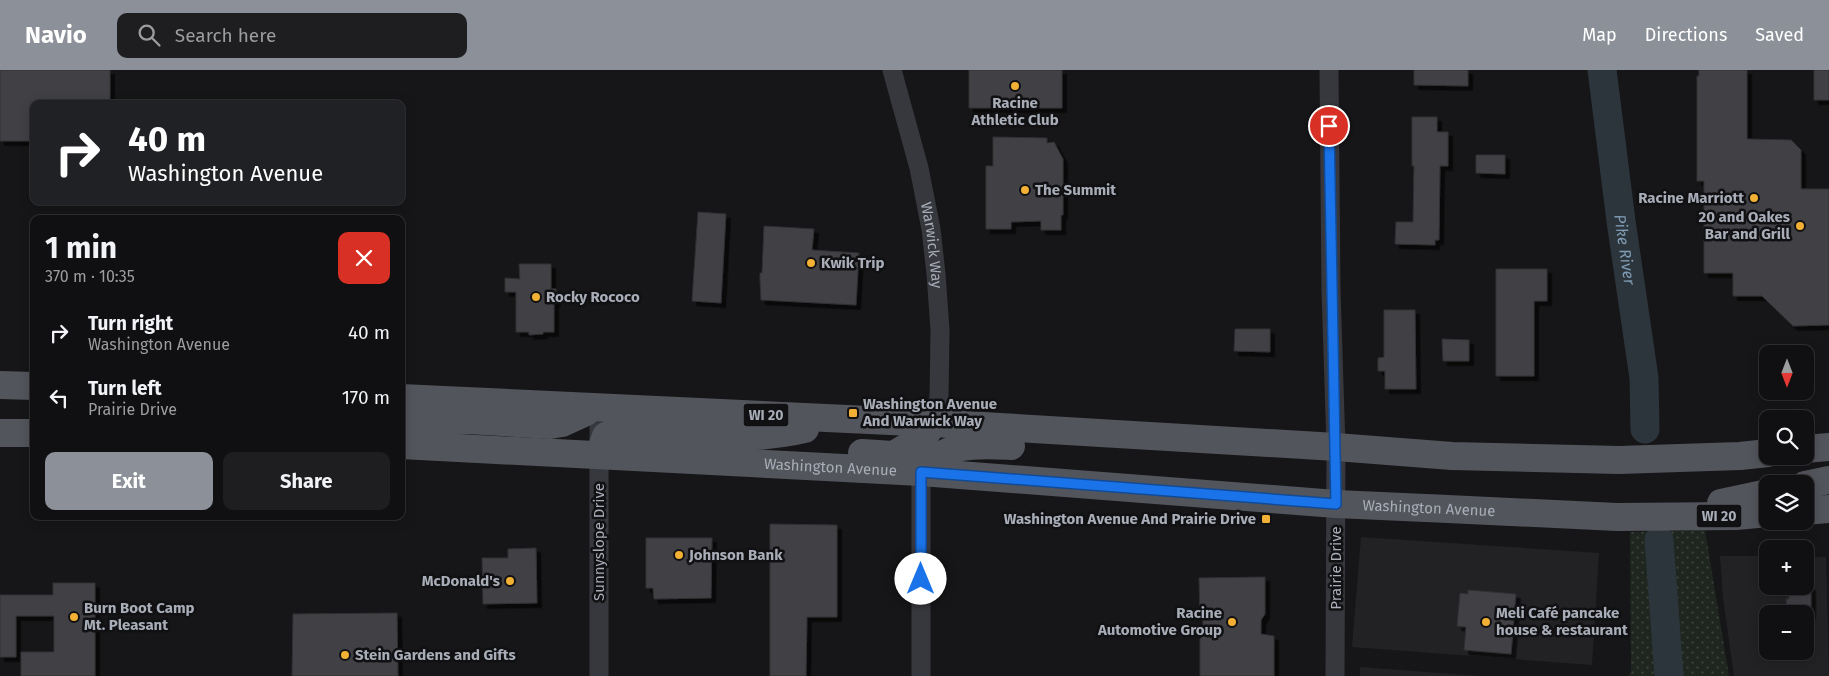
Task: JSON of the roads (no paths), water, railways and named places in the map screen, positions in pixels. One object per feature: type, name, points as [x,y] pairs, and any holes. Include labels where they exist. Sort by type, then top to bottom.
[{"type":"main road","points":[[0,385],[30,386]]},
{"type":"main road","name":"WI 20","points":[[405,398],[933,423],[1336,446],[1452,456],[1619,460],[1759,454]]},
{"type":"main road","points":[[405,425],[468,420],[550,425],[562,423],[579,414],[599,408]]},
{"type":"main road","points":[[599,455],[606,436],[622,431],[714,438],[794,432],[850,419]]},
{"type":"main road","points":[[740,462],[758,451],[792,448],[893,454],[924,438],[933,423]]},
{"type":"main road","points":[[0,432],[30,433]]},
{"type":"main road","points":[[921,472],[932,461],[954,449],[976,444],[1075,449],[1128,434]]},
{"type":"main road","name":"Washington Avenue","points":[[405,445],[921,472],[1336,504],[1617,517],[1736,516],[1759,514]]},
{"type":"main road","points":[[1814,448],[1829,447]]},
{"type":"main road","points":[[1814,483],[1829,480]]},
{"type":"main road","points":[[1671,516],[1759,495]]},
{"type":"main road","points":[[1814,510],[1829,509]]},
{"type":"street","name":"Warwick Way","points":[[892,70],[919,168],[931,228],[940,330],[939,397],[933,423]]},
{"type":"street","name":"Prairie Drive","points":[[1329,70],[1331,290],[1336,446],[1335,676]]},
{"type":"street","name":"Sunnyslope Drive","points":[[599,408],[599,676]]},
{"type":"street","points":[[921,472],[921,676]]},
{"type":"waterway","name":"Pike River","points":[[1602,70],[1621,221],[1644,378],[1645,429]]},
{"type":"waterway","name":"Pike River","points":[[1659,540],[1669,676]]},
{"type":"place","name":"Racine Athletic Club","points":[[1015,86]]},
{"type":"place","name":"The Summit","points":[[1025,190]]},
{"type":"place","name":"Racine Marriott","points":[[1754,198]]},
{"type":"place","name":"20 and Oakes Bar and Grill","points":[[1800,226]]},
{"type":"place","name":"Kwik Trip","points":[[811,263]]},
{"type":"place","name":"Rocky Rococo","points":[[536,297]]},
{"type":"place","name":"Washington Avenue And Warwick Way","points":[[853,413]]},
{"type":"place","name":"Washington Avenue And Prairie Drive","points":[[1266,519]]},
{"type":"place","name":"Johnson Bank","points":[[679,555]]},
{"type":"place","name":"McDonald's","points":[[510,581]]},
{"type":"place","name":"Burn Boot Camp Mt. Pleasant","points":[[74,617]]},
{"type":"place","name":"Racine Automotive Group","points":[[1232,622]]},
{"type":"place","name":"Meli Café pancake house & restaurant","points":[[1486,622]]},
{"type":"place","name":"Stein Gardens and Gifts","points":[[345,655]]}]
